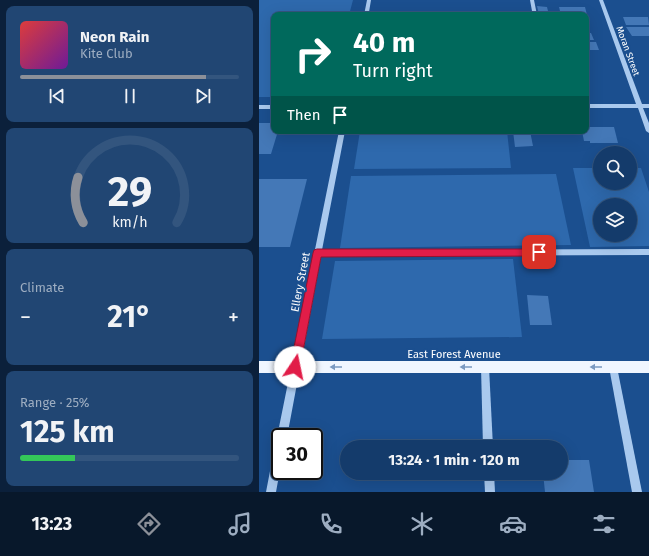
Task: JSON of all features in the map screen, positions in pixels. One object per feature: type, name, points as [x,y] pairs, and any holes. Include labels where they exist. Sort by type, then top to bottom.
[{"type":"main road","name":"East Forest Avenue","points":[[259,368],[649,367]]},
{"type":"street","points":[[366,12],[369,0]]},
{"type":"street","points":[[532,0],[535,12]]},
{"type":"street","name":"Moran Street","points":[[601,0],[649,131]]},
{"type":"street","points":[[589,106],[649,106]]},
{"type":"street","points":[[259,107],[271,107]]},
{"type":"street","name":"Ellery Street","points":[[283,428],[341,134]]},
{"type":"street","points":[[317,253],[649,252]]},
{"type":"street","points":[[485,367],[488,440]]},
{"type":"street","points":[[613,367],[637,492]]},
{"type":"street","points":[[271,492],[273,480]]},
{"type":"street","points":[[489,480],[490,492]]},
{"type":"shaded area","points":[[259,0],[353,0],[350,12],[271,12],[271,97],[259,97]]},
{"type":"shaded area","points":[[360,134],[507,134],[511,168],[354,169]]},
{"type":"shaded area","points":[[573,168],[593,168],[593,190],[637,190],[637,168],[641,168],[649,192],[649,246],[590,247]]},
{"type":"shaded area","points":[[556,174],[571,245],[340,248],[351,176]]},
{"type":"shaded area","points":[[513,259],[522,337],[322,339],[335,261]]},
{"type":"building","points":[[537,6],[547,7],[548,12],[538,12]]},
{"type":"building","points":[[559,7],[585,7],[586,12],[560,12]]},
{"type":"building","points":[[623,17],[648,17],[649,25],[626,25]]},
{"type":"building","points":[[626,27],[649,27],[649,36],[632,36]]},
{"type":"building","points":[[589,33],[591,33],[594,40],[589,40]]},
{"type":"building","points":[[589,42],[596,42],[599,50],[589,50]]},
{"type":"building","points":[[259,123],[271,123],[271,134],[277,134],[271,154],[259,154]]},
{"type":"building","points":[[589,127],[614,127],[618,143],[590,143],[590,141],[584,141],[583,134],[589,134]]},
{"type":"building","points":[[513,134],[531,134],[533,146],[515,147]]},
{"type":"building","points":[[259,179],[307,179],[290,247],[259,247]]},
{"type":"building","points":[[527,295],[548,296],[552,325],[530,325]]},
{"type":"building","points":[[568,460],[589,460],[594,492],[545,492],[544,480],[568,480]]},
{"type":"route","points":[[295,367],[317,253],[539,252]]}]
